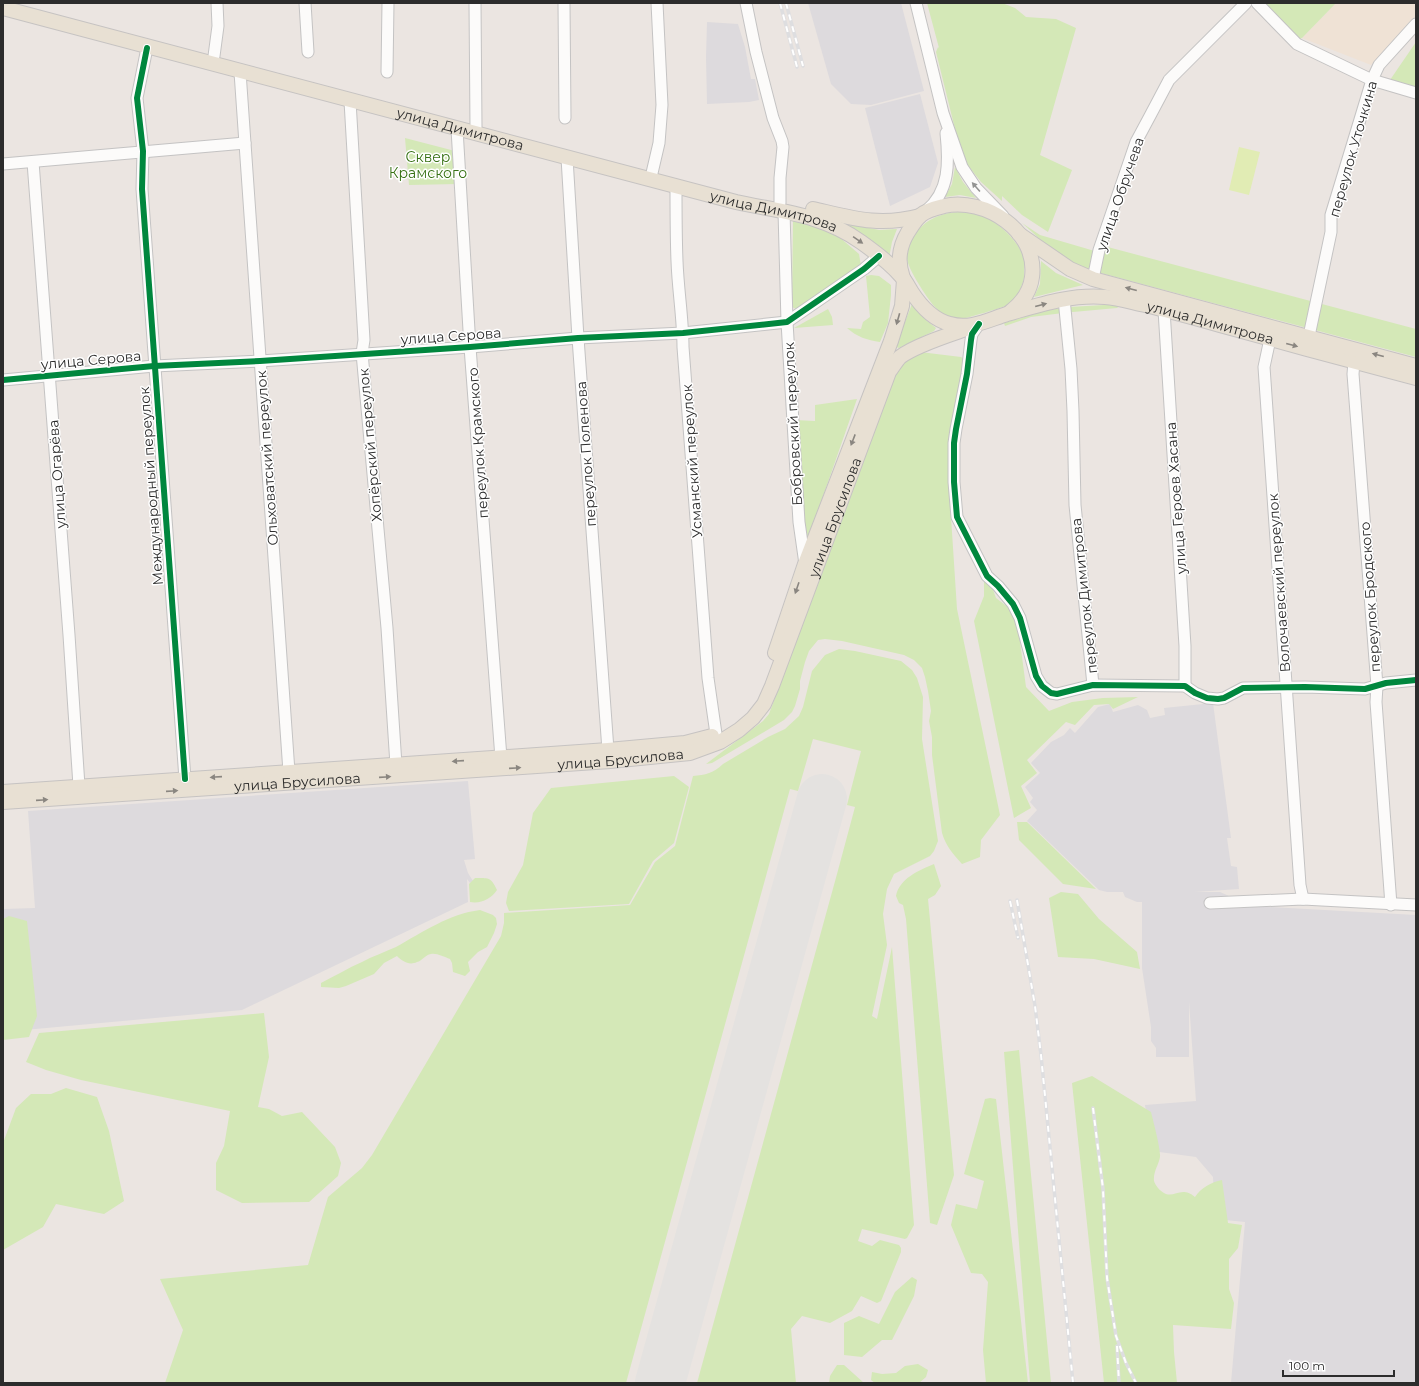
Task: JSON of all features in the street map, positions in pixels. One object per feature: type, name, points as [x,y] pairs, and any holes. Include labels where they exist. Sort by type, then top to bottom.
[{"type":"main road","name":"улица Димитрова","points":[[14,3],[476,127],[738,194],[824,221],[842,229],[879,256],[904,279],[919,301],[940,320],[948,324],[961,326],[979,324],[1004,315],[1064,299],[1085,296],[1105,297],[1164,310],[1416,378]]},
{"type":"main road","name":"улица Димитрова","points":[[3,8],[147,48],[736,202],[782,207],[877,222],[902,221],[922,215],[934,209],[954,204],[970,205],[982,208],[992,212],[1065,266],[1093,279],[1416,366]]},
{"type":"main road","name":"улица Димитрова","points":[[904,279],[899,263],[901,246],[911,227],[922,215]]},
{"type":"main road","name":"улица Димитрова","points":[[1004,315],[1021,302],[1028,292],[1031,283],[1031,258],[1027,246],[1015,230]]},
{"type":"main road","name":"улица Брусилова","points":[[3,792],[185,779],[238,781],[289,772],[501,758],[685,743],[716,734],[730,726],[749,709],[763,687],[805,564],[893,334],[902,306],[904,279]]},
{"type":"main road","name":"улица Брусилова","points":[[3,802],[238,781],[610,761],[690,753],[720,742],[739,730],[753,718],[766,698],[889,372],[904,354],[979,324]]},
{"type":"street","points":[[214,56],[218,26],[217,3]]},
{"type":"street","points":[[305,3],[308,52]]},
{"type":"street","points":[[387,72],[388,3]]},
{"type":"street","points":[[475,3],[476,127]]},
{"type":"street","points":[[564,3],[565,118]]},
{"type":"street","points":[[652,173],[659,143],[662,105],[657,3]]},
{"type":"street","name":"Бобровский переулок","points":[[746,3],[756,52],[773,118],[783,147],[780,178],[787,322],[798,522],[805,564]]},
{"type":"street","points":[[916,3],[943,113],[959,159],[976,188],[1015,230]]},
{"type":"street","name":"улица Обручева","points":[[1093,279],[1099,250],[1136,142],[1169,80],[1246,3]]},
{"type":"street","points":[[1257,3],[1297,44],[1372,80],[1416,93]]},
{"type":"street","name":"переулок Уточкина","points":[[1309,336],[1331,232],[1331,215],[1372,80],[1379,65],[1416,24]]},
{"type":"street","name":"Международный переулок","points":[[147,48],[137,98],[143,151],[142,189],[185,779]]},
{"type":"street","name":"Ольховатский переулок","points":[[240,72],[289,772]]},
{"type":"street","name":"Хопёрский переулок","points":[[350,101],[364,340],[362,354],[387,628],[396,765]]},
{"type":"street","points":[[922,215],[938,200],[948,174],[948,156],[943,113]]},
{"type":"street","name":"переулок Крамского","points":[[457,129],[470,347],[501,758]]},
{"type":"street","points":[[3,164],[245,143]]},
{"type":"street","name":"переулок Поленова","points":[[567,158],[578,338],[608,750]]},
{"type":"street","name":"улица Огарёва","points":[[33,162],[79,786]]},
{"type":"street","name":"Усманский переулок","points":[[676,186],[677,261],[683,347],[708,678],[716,734]]},
{"type":"street","name":"улица Серова","points":[[3,380],[154,366],[260,361],[578,338],[683,333],[787,322],[864,269],[879,256]]},
{"type":"street","name":"переулок Димитрова","points":[[1064,299],[1071,369],[1075,506],[1093,685],[1185,686],[1195,693],[1208,698],[1224,698],[1242,688],[1287,687],[1365,689],[1386,683],[1416,680]]},
{"type":"street","name":"улица Героев Хасана","points":[[1164,310],[1184,639],[1185,686]]},
{"type":"street","points":[[979,324],[972,334],[967,374],[954,443],[954,476],[957,517],[987,576],[998,586],[1013,604],[1020,618],[1036,676],[1042,686],[1051,693],[1057,694],[1093,685]]},
{"type":"street","name":"Волочаевский переулок","points":[[1270,339],[1264,367],[1273,514],[1287,687],[1300,885],[1303,900]]},
{"type":"street","name":"переулок Бродского","points":[[1354,362],[1353,374],[1377,686],[1376,702],[1390,905]]},
{"type":"street","points":[[1210,903],[1303,900],[1416,905]]},
{"type":"shaded area","points":[[808,3],[901,3],[924,91],[871,105],[851,104],[831,84]]},
{"type":"shaded area","points":[[1336,3],[1416,3],[1416,16],[1371,65],[1302,38]]},
{"type":"shaded area","points":[[707,22],[738,24],[745,47],[751,79],[755,79],[759,100],[749,102],[707,104]]},
{"type":"shaded area","points":[[920,94],[938,163],[930,187],[890,206],[865,108]]},
{"type":"shaded area","points":[[1213,703],[1231,838],[1227,838],[1231,866],[1237,867],[1239,889],[1195,892],[1220,892],[1251,906],[1416,915],[1416,1383],[1231,1383],[1245,1222],[1215,1219],[1213,1177],[1196,1157],[1152,1151],[1145,1105],[1196,1101],[1189,1002],[1189,1057],[1156,1057],[1156,1048],[1151,1041],[1151,1027],[1142,968],[1142,902],[1137,902],[1125,897],[1123,892],[1107,892],[1099,890],[1027,821],[1037,810],[1030,802],[1033,798],[1025,787],[1040,773],[1031,763],[1051,742],[1064,735],[1070,728],[1075,733],[1098,707],[1110,704],[1113,712],[1138,705],[1147,710],[1150,718],[1165,715],[1164,708]]},
{"type":"shaded area","points":[[468,781],[475,859],[464,860],[468,873],[473,881],[470,883],[467,879],[468,902],[242,1010],[3,1032],[3,909],[35,908],[28,811]]},
{"type":"green space","points":[[927,3],[1002,3],[1015,8],[1026,17],[1056,19],[1076,28],[1040,155],[1072,170],[1048,232],[1022,215],[1002,196],[1002,201],[981,182],[966,163],[957,137],[936,52],[938,47],[939,48]]},
{"type":"green space","points":[[1253,3],[1336,3],[1302,38],[1291,43]]},
{"type":"green space","points":[[1416,42],[1416,88],[1390,80]]},
{"type":"green space","name":"Сквер Крамского","points":[[405,138],[455,151],[458,184],[409,185]]},
{"type":"green space","points":[[1239,147],[1260,152],[1249,195],[1229,190]]},
{"type":"green space","points":[[955,167],[963,182],[976,198],[960,195],[945,197],[952,184]]},
{"type":"green space","points":[[959,212],[980,215],[994,222],[1007,232],[1018,245],[1024,259],[1024,278],[1017,296],[1009,304],[1004,307],[967,318],[957,319],[941,312],[931,302],[918,283],[908,264],[907,255],[918,230],[929,220],[943,214]]},
{"type":"green space","points":[[793,221],[822,228],[838,236],[859,254],[861,266],[796,309],[792,307]]},
{"type":"green space","points":[[841,222],[879,230],[897,229],[892,242],[889,258]]},
{"type":"green space","points":[[1022,223],[1040,235],[1098,252],[1092,271],[1072,263],[1054,251]]},
{"type":"green space","points":[[1104,246],[1416,329],[1416,357],[1097,272]]},
{"type":"green space","points":[[1041,261],[1056,273],[1083,285],[1034,297],[1040,284]]},
{"type":"green space","points":[[866,276],[879,276],[891,285],[888,323],[880,342],[862,338],[847,328],[861,329],[863,322],[870,317]]},
{"type":"green space","points":[[912,304],[926,320],[936,328],[934,331],[899,348],[896,347],[897,342]]},
{"type":"green space","points":[[1121,305],[1117,308],[1073,312],[1071,312],[1069,307]]},
{"type":"green space","points":[[1055,308],[1062,310],[1063,313],[1031,317],[1005,326],[1004,323]]},
{"type":"green space","points":[[828,309],[832,317],[833,325],[794,328]]},
{"type":"green space","points":[[920,352],[961,357],[964,359],[949,486],[957,609],[1000,815],[981,840],[980,857],[962,864],[950,850],[942,833],[932,755],[932,737],[929,721],[931,711],[925,677],[922,668],[914,660],[904,655],[842,641],[825,639],[818,640],[809,651],[805,662],[800,681],[800,689],[792,712],[784,720],[712,763],[706,764],[763,721],[769,714],[894,376],[905,362]]},
{"type":"green space","points":[[857,399],[805,548],[795,420],[815,421],[815,405]]},
{"type":"green space","points":[[984,580],[991,584],[996,598],[1009,608],[1017,619],[1026,687],[1049,711],[1072,702],[1103,698],[1138,697],[1113,709],[1109,704],[1094,705],[1075,725],[1066,722],[1027,760],[1037,773],[1021,786],[1031,808],[1014,818],[974,621],[984,596]]},
{"type":"green space","points":[[839,649],[901,661],[912,670],[917,678],[923,697],[922,739],[938,841],[930,856],[894,874],[887,889],[883,914],[887,945],[872,1016],[877,1019],[892,947],[914,1225],[905,1239],[862,1229],[858,1241],[872,1246],[880,1240],[899,1245],[901,1248],[901,1252],[881,1301],[877,1303],[861,1296],[852,1311],[830,1323],[802,1316],[791,1329],[796,1383],[697,1383],[855,807],[847,805],[861,751],[813,739],[798,791],[790,789],[626,1383],[165,1383],[183,1330],[160,1279],[308,1265],[328,1197],[362,1168],[372,1155],[501,936],[504,923],[504,913],[630,905],[655,862],[675,846],[693,776],[713,771],[768,737],[785,729],[799,716],[803,707],[812,671],[825,655]]},
{"type":"green space","points":[[674,776],[689,787],[674,843],[653,861],[629,904],[509,911],[506,903],[508,892],[523,865],[533,813],[551,788]]},
{"type":"green space","points":[[1017,822],[1027,822],[1096,889],[1063,884],[1019,840]]},
{"type":"green space","points":[[934,864],[941,886],[935,895],[928,899],[954,1175],[937,1225],[930,1223],[906,919],[903,905],[899,903],[896,896],[905,880],[916,872]]},
{"type":"green space","points":[[475,878],[491,880],[497,890],[492,896],[485,900],[470,902],[469,884]]},
{"type":"green space","points":[[1061,892],[1078,894],[1099,919],[1137,952],[1140,969],[1094,959],[1058,957],[1049,898]]},
{"type":"green space","points":[[480,910],[493,915],[496,918],[497,924],[487,947],[478,952],[468,962],[470,971],[465,976],[453,972],[450,959],[438,955],[429,955],[414,963],[403,961],[397,956],[384,963],[374,974],[346,986],[339,988],[321,987],[321,983],[347,969],[396,947],[436,924],[458,915]]},
{"type":"green space","points":[[9,916],[27,921],[37,1016],[29,1037],[3,1040],[3,919]]},
{"type":"green space","points":[[264,1013],[269,1057],[258,1107],[269,1109],[282,1116],[302,1112],[335,1147],[341,1163],[338,1176],[309,1202],[242,1203],[216,1190],[216,1163],[224,1146],[230,1111],[81,1080],[46,1070],[26,1062],[39,1033]]},
{"type":"green space","points":[[1019,1050],[1051,1383],[1030,1383],[1004,1052]]},
{"type":"green space","points":[[1092,1076],[1151,1112],[1160,1153],[1154,1181],[1162,1192],[1171,1194],[1186,1192],[1195,1197],[1207,1186],[1222,1180],[1228,1223],[1242,1225],[1238,1248],[1229,1259],[1229,1289],[1234,1303],[1231,1329],[1173,1325],[1177,1383],[1104,1383],[1072,1083]]},
{"type":"green space","points":[[66,1088],[97,1097],[109,1131],[124,1201],[104,1214],[56,1204],[43,1227],[3,1250],[3,1143],[16,1108],[31,1094],[51,1094]]},
{"type":"green space","points":[[985,1099],[996,1099],[1028,1383],[986,1383],[983,1350],[988,1282],[982,1274],[971,1273],[951,1225],[956,1204],[977,1209],[984,1181],[964,1174]]},
{"type":"green space","points":[[912,1277],[917,1280],[914,1296],[892,1340],[882,1340],[862,1357],[844,1355],[844,1323],[859,1316],[879,1324],[895,1292]]},
{"type":"green space","points":[[918,1364],[928,1370],[926,1377],[919,1383],[875,1383],[871,1380],[872,1372],[882,1374],[896,1373],[905,1366]]},
{"type":"green space","points":[[837,1365],[844,1365],[864,1383],[829,1383],[830,1376]]},
{"type":"runway","points":[[660,1383],[822,799]]},
{"type":"railway","points":[[780,3],[797,67]]},
{"type":"railway","points":[[786,3],[803,66]]},
{"type":"railway","points":[[1017,900],[1035,1006],[1041,1055],[1073,1383]]},
{"type":"railway","points":[[1010,901],[1018,938]]},
{"type":"railway","points":[[1093,1108],[1103,1189],[1107,1278],[1116,1336],[1126,1363],[1136,1383]]},
{"type":"railway","points":[[1117,1346],[1119,1383]]},
{"type":"cycle path","points":[[147,48],[137,98],[143,151],[142,189],[185,779]]},
{"type":"cycle path","points":[[3,380],[154,366],[260,361],[578,338],[683,333],[787,322],[864,269],[879,256]]},
{"type":"cycle path","points":[[979,324],[972,334],[967,374],[954,443],[954,482],[957,517],[987,576],[998,586],[1013,604],[1020,618],[1036,676],[1042,686],[1051,693],[1057,694],[1093,685],[1185,686],[1195,693],[1207,698],[1218,699],[1224,698],[1243,688],[1305,687],[1365,689],[1386,683],[1416,680]]}]
